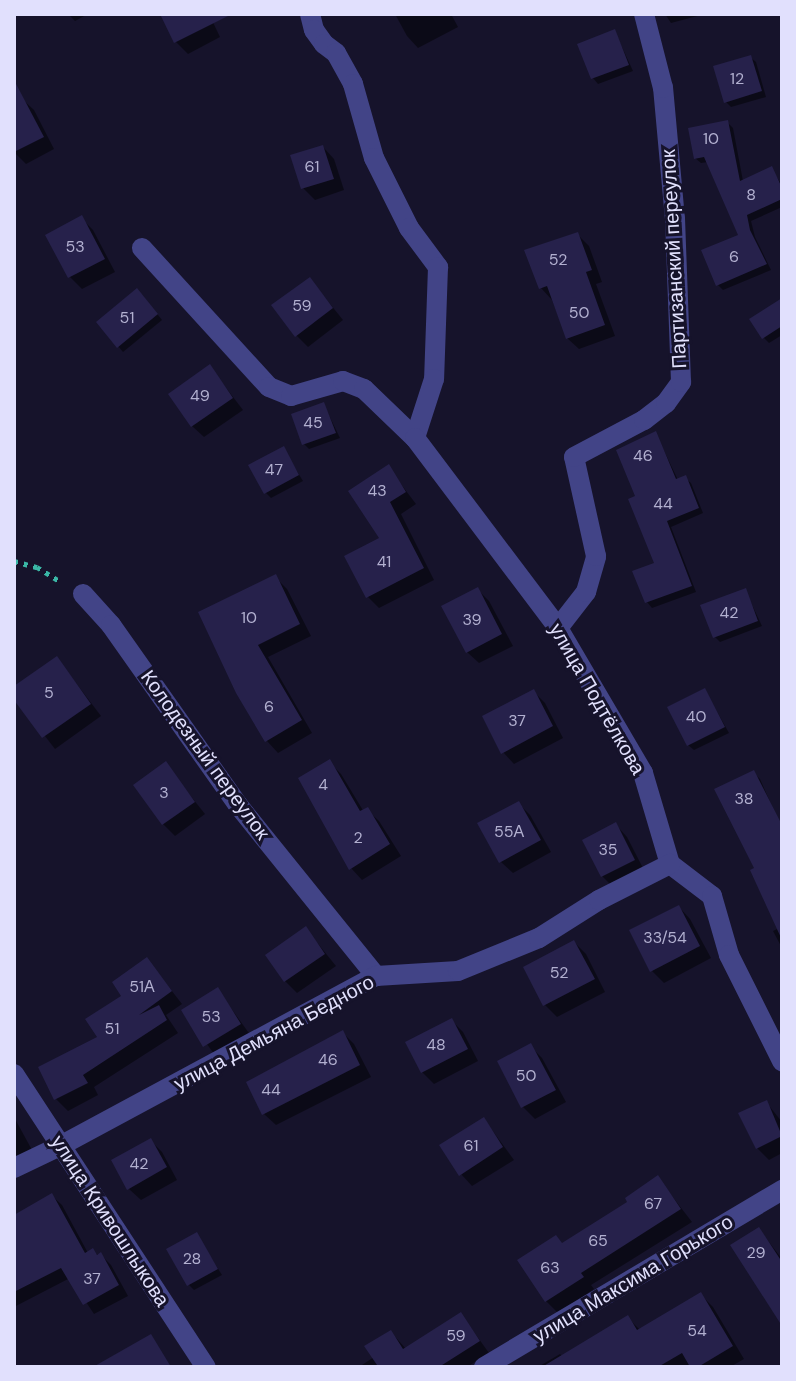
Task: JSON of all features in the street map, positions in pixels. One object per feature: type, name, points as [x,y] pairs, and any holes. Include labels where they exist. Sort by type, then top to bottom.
[{"type":"street","points":[[310,14],[314,30],[324,44],[336,53],[353,84],[374,158],[402,214],[438,267],[434,379],[415,438]]},
{"type":"street","name":"Партизанский переулок","points":[[558,628],[586,592],[596,556],[574,457],[644,420],[666,403],[681,382],[675,219],[663,88],[644,14]]},
{"type":"street","name":"улица Подтёлкова","points":[[142,248],[269,387],[291,396],[343,381],[364,389],[415,438],[558,628],[643,773],[670,864]]},
{"type":"street","name":"Колодезный переулок","points":[[83,594],[111,625],[238,805],[376,976]]},
{"type":"street","points":[[670,864],[712,896],[729,955],[782,1061]]},
{"type":"street","name":"улица Демьяна Бедного","points":[[14,1168],[376,976],[458,971],[539,938],[599,900],[670,864]]},
{"type":"street","name":"улица Кривошлыкова","points":[[14,1074],[206,1367]]},
{"type":"street","name":"улица Максима Горького","points":[[484,1367],[782,1190]]},
{"type":"path","points":[[14,561],[37,567],[83,594]]},
{"type":"building","points":[[160,14],[232,14],[174,43]]},
{"type":"building","points":[[615,29],[629,65],[591,79],[577,44]]},
{"type":"building","points":[[751,55],[762,91],[724,103],[713,66]]},
{"type":"building","points":[[14,80],[44,137],[14,152]]},
{"type":"building","points":[[728,120],[740,181],[772,166],[782,188],[782,199],[747,215],[750,230],[767,264],[716,286],[701,250],[738,235],[704,157],[694,159],[688,128]]},
{"type":"building","points":[[323,145],[334,179],[301,189],[290,155]]},
{"type":"building","points":[[82,215],[105,259],[68,278],[45,235]]},
{"type":"building","points":[[578,232],[592,270],[586,272],[605,325],[566,339],[547,286],[539,289],[524,250]]},
{"type":"building","points":[[310,277],[333,308],[295,337],[271,305]]},
{"type":"building","points":[[137,288],[158,314],[117,348],[96,322]]},
{"type":"building","points":[[782,298],[782,326],[762,339],[749,319]]},
{"type":"building","points":[[210,364],[233,398],[191,427],[168,394]]},
{"type":"building","points":[[324,402],[336,433],[302,445],[291,414]]},
{"type":"building","points":[[656,431],[676,479],[686,475],[699,508],[667,521],[692,586],[645,603],[632,571],[654,563],[628,499],[635,496],[616,450]]},
{"type":"building","points":[[284,446],[299,475],[264,494],[248,465]]},
{"type":"building","points":[[389,464],[406,492],[390,502],[424,568],[366,598],[344,556],[379,538],[348,491]]},
{"type":"building","points":[[276,574],[300,624],[258,645],[302,720],[265,742],[236,693],[198,612]]},
{"type":"building","points":[[478,587],[502,634],[466,653],[441,606]]},
{"type":"building","points":[[746,588],[758,621],[713,638],[700,605]]},
{"type":"building","points":[[57,656],[91,704],[42,738],[14,700],[14,686]]},
{"type":"building","points":[[705,688],[725,727],[687,746],[667,707]]},
{"type":"building","points":[[534,689],[553,726],[501,754],[482,716]]},
{"type":"building","points":[[330,759],[360,811],[368,807],[390,844],[349,870],[298,778]]},
{"type":"building","points":[[166,761],[195,802],[162,825],[133,785]]},
{"type":"building","points":[[754,770],[782,825],[782,940],[750,870],[754,868],[714,789]]},
{"type":"building","points":[[519,801],[541,840],[499,863],[477,823]]},
{"type":"building","points":[[616,822],[635,860],[601,877],[582,840]]},
{"type":"building","points":[[679,905],[700,946],[650,972],[629,930]]},
{"type":"building","points":[[306,926],[325,954],[284,982],[265,955]]},
{"type":"building","points":[[574,940],[595,979],[543,1006],[523,967]]},
{"type":"building","points":[[147,957],[172,991],[139,1015],[159,1005],[167,1020],[83,1075],[88,1083],[54,1100],[38,1067],[97,1037],[85,1019],[121,996],[112,982]]},
{"type":"building","points":[[218,987],[241,1024],[203,1047],[181,1010]]},
{"type":"building","points":[[452,1018],[468,1049],[421,1073],[405,1042]]},
{"type":"building","points":[[343,1030],[360,1065],[262,1115],[246,1082]]},
{"type":"building","points":[[531,1043],[556,1090],[521,1108],[497,1061]]},
{"type":"building","points":[[767,1100],[782,1136],[756,1149],[738,1113]]},
{"type":"building","points":[[484,1117],[503,1147],[459,1176],[439,1145]]},
{"type":"building","points":[[151,1138],[167,1167],[127,1190],[111,1160]]},
{"type":"building","points":[[658,1175],[681,1209],[581,1273],[584,1277],[545,1302],[517,1260],[556,1235],[562,1243],[627,1202],[625,1198]]},
{"type":"building","points":[[52,1193],[85,1253],[93,1248],[97,1255],[101,1252],[119,1285],[83,1305],[61,1268],[14,1292],[14,1215]]},
{"type":"building","points":[[759,1227],[782,1262],[782,1326],[730,1245]]},
{"type":"building","points":[[197,1232],[218,1269],[187,1286],[166,1249]]},
{"type":"building","points":[[701,1292],[733,1346],[698,1367],[690,1367],[682,1353],[658,1367],[542,1367],[628,1315],[637,1330]]},
{"type":"building","points":[[461,1312],[480,1341],[439,1367],[374,1367],[377,1365],[364,1346],[391,1330],[403,1349]]},
{"type":"building","points":[[151,1334],[171,1367],[93,1367]]}]
